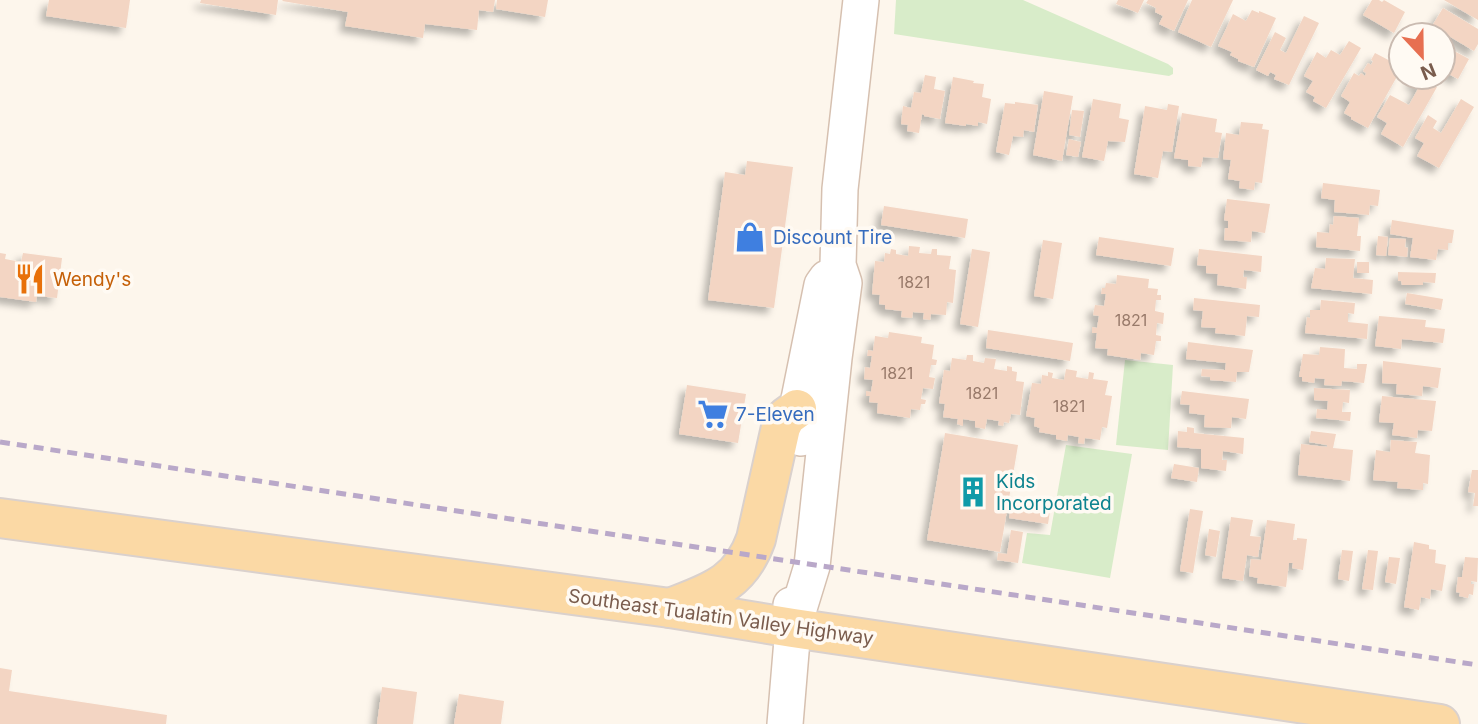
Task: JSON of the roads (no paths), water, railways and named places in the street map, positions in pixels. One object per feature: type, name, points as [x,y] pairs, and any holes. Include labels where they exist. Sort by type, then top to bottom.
[{"type":"main road","points":[[793,628],[812,565],[844,283],[838,265],[839,189],[861,0]]},
{"type":"main road","points":[[785,724],[793,628],[789,562],[802,428],[797,410],[822,285],[838,265]]},
{"type":"main road","points":[[670,608],[718,589],[737,573],[750,555],[781,427],[786,417],[797,410]]},
{"type":"main road","name":"Southeast Tualatin Valley Highway","points":[[0,518],[670,608],[1440,724]]},
{"type":"railway","points":[[0,442],[1478,665]]},
{"type":"place","name":"Discount Tire","points":[[750,237]]},
{"type":"place","name":"Wendy's","points":[[30,279]]},
{"type":"place","name":"7-Eleven","points":[[713,414]]},
{"type":"place","name":"Kids Incorporated","points":[[973,492]]}]
